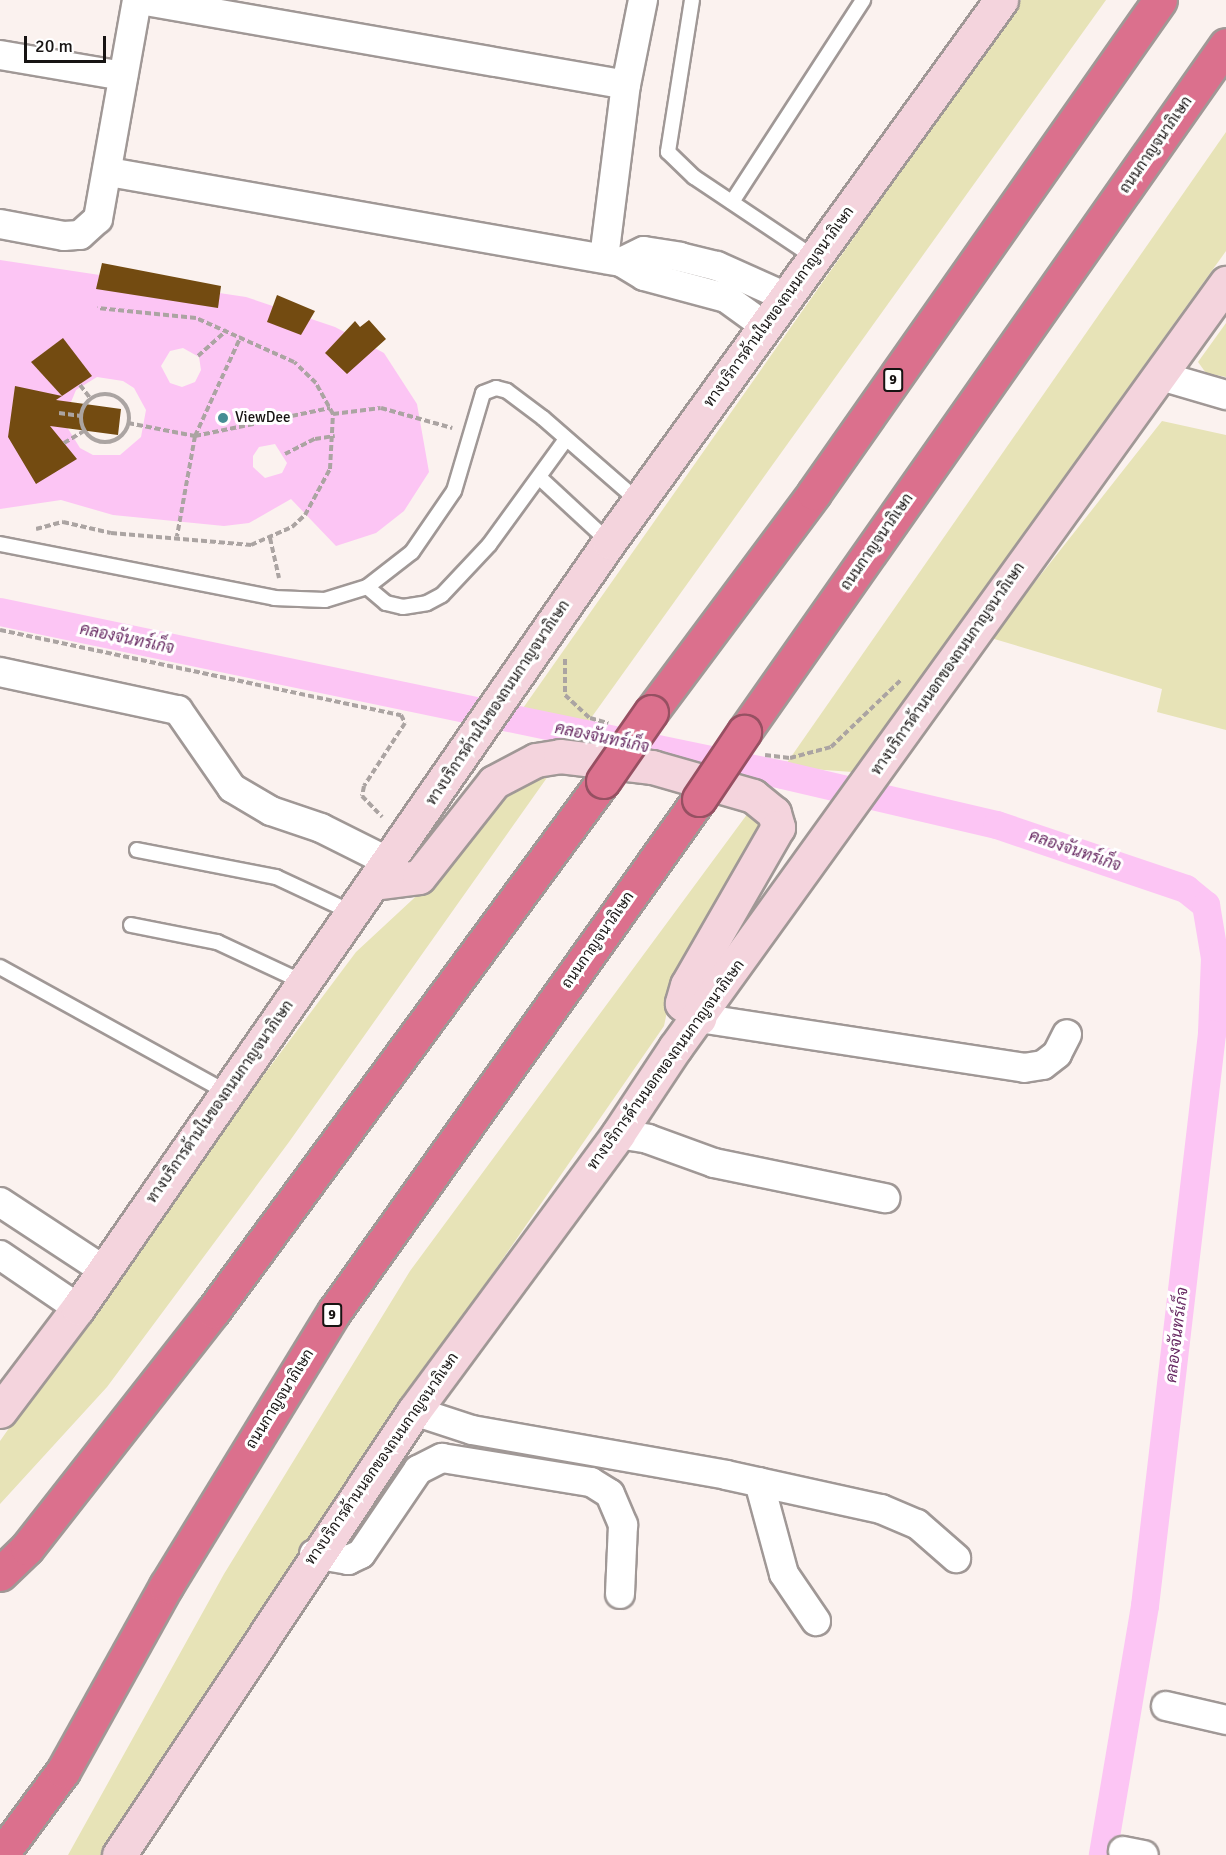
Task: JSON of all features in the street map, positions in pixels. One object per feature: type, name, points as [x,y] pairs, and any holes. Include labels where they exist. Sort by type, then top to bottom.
[{"type":"highway","name":"9","points":[[0,1574],[27,1548],[213,1311],[603,782],[651,712],[814,493],[1160,0]]},
{"type":"highway","name":"ถนนกาญจนาภิเษก","points":[[1,1855],[63,1771],[166,1586],[334,1312],[699,799],[751,743],[1226,45]]},
{"type":"highway","points":[[0,1590],[27,1548]]},
{"type":"main road","name":"ทางบริการด้านในของถนนกาญจนาภิเษก","points":[[0,1411],[78,1308],[102,1269],[305,983],[458,763],[507,687],[638,501],[999,3]]},
{"type":"main road","name":"ทางบริการด้านนอกของถนนกาญจนาภิเษก","points":[[119,1855],[314,1554],[414,1411],[618,1134],[828,841],[884,758],[1104,448],[1161,376],[1226,283]]},
{"type":"main road","points":[[390,861],[419,877],[494,782],[536,760],[560,756],[652,767],[753,796],[774,813],[778,827],[687,985],[682,1004],[699,1018]]},
{"type":"street","points":[[0,224],[80,235],[98,219],[109,172],[123,76],[139,0],[626,85]]},
{"type":"street","points":[[613,260],[626,85],[643,0]]},
{"type":"street","points":[[0,55],[123,76]]},
{"type":"street","points":[[109,172],[613,260],[644,276],[726,298],[765,326]]},
{"type":"street","points":[[613,260],[644,251],[680,257],[717,266],[786,297]]},
{"type":"street","points":[[1161,376],[1226,395]]},
{"type":"street","points":[[0,672],[178,710],[232,788],[271,811],[321,828],[390,861]]},
{"type":"street","points":[[699,1018],[1024,1068],[1043,1065],[1057,1054],[1067,1034]]},
{"type":"street","points":[[618,1134],[648,1139],[714,1163],[885,1198]]},
{"type":"street","points":[[0,1202],[102,1269]]},
{"type":"street","points":[[0,1255],[78,1308]]},
{"type":"street","points":[[414,1411],[472,1430],[759,1482],[901,1515],[956,1558]]},
{"type":"street","points":[[314,1554],[348,1560],[361,1554],[418,1470],[442,1458],[591,1482],[610,1494],[618,1506],[623,1545],[620,1594]]},
{"type":"street","points":[[759,1482],[784,1574],[816,1621]]},
{"type":"street","points":[[360,1488],[393,1508]]},
{"type":"street","points":[[1167,1706],[1226,1720]]},
{"type":"lane","points":[[692,0],[668,152],[732,202],[814,258]]},
{"type":"lane","points":[[732,202],[863,0]]},
{"type":"lane","points":[[0,544],[281,598],[315,602],[367,587],[412,552],[454,491],[469,433],[483,393],[496,388],[507,391],[638,501]]},
{"type":"lane","points":[[367,587],[386,603],[403,607],[428,603],[442,595],[489,545],[566,440]]},
{"type":"lane","points":[[540,478],[609,542]]},
{"type":"lane","points":[[137,850],[276,877],[353,913]]},
{"type":"lane","points":[[131,925],[217,942],[305,983]]},
{"type":"lane","points":[[0,967],[228,1093]]},
{"type":"path","points":[[27,531],[63,522],[111,533],[177,536],[243,547],[270,538],[305,515],[328,477],[335,436],[333,414],[316,383],[294,362],[227,330],[170,313],[98,308]]},
{"type":"path","points":[[198,356],[227,330]]},
{"type":"path","points":[[177,536],[195,436],[241,336]]},
{"type":"path","points":[[80,385],[91,399]]},
{"type":"path","points":[[102,394],[118,398],[128,411],[128,423],[123,434],[110,441],[96,440],[84,431],[81,416],[91,399],[102,394]]},
{"type":"path","points":[[128,423],[195,436],[330,408]]},
{"type":"path","points":[[333,414],[381,408],[469,433]]},
{"type":"path","points":[[59,413],[81,416]]},
{"type":"path","points":[[64,443],[84,431]]},
{"type":"path","points":[[285,454],[315,438],[335,436]]},
{"type":"path","points":[[270,538],[278,562],[281,598]]},
{"type":"path","points":[[0,630],[400,715],[405,723],[362,796],[390,861]]},
{"type":"path","points":[[569,648],[566,694],[590,718],[613,724]]},
{"type":"path","points":[[751,743],[790,758],[831,747],[907,675],[936,685]]},
{"type":"shaded area","points":[[1021,0],[1106,0],[586,725],[521,711]]},
{"type":"shaded area","points":[[1226,132],[1226,251],[852,772],[784,767]]},
{"type":"shaded area","points":[[0,260],[246,297],[335,327],[384,353],[417,404],[429,472],[404,511],[376,533],[336,546],[291,499],[249,523],[224,526],[113,515],[61,500],[0,509]],"holes":[[[183,348],[199,357],[201,370],[195,382],[182,387],[170,383],[161,366],[170,351]],[[97,377],[123,381],[134,388],[146,410],[141,437],[120,455],[93,455],[80,448],[67,427],[66,414],[76,390]],[[275,444],[287,463],[282,473],[265,478],[253,467],[253,456],[259,447]]]},
{"type":"shaded area","points":[[1226,323],[1226,377],[1206,373],[1198,362]]},
{"type":"shaded area","points":[[1162,421],[1226,435],[1226,730],[1157,712],[1162,689],[991,638]]},
{"type":"shaded area","points":[[551,772],[289,1142],[107,1387],[0,1504],[0,1441],[164,1208],[356,952],[440,874],[508,784]]},
{"type":"shaded area","points":[[751,809],[768,830],[672,988],[664,1026],[263,1605],[105,1855],[68,1855],[224,1574],[410,1271]]},
{"type":"building","points":[[102,263],[221,286],[218,308],[96,289]]},
{"type":"building","points":[[277,295],[315,311],[301,335],[267,322]]},
{"type":"building","points":[[369,320],[386,339],[347,374],[325,353],[355,321],[360,327]]},
{"type":"building","points":[[63,338],[92,376],[62,396],[31,362]]},
{"type":"building","points":[[15,386],[62,396],[56,400],[121,409],[118,435],[50,426],[77,459],[36,484],[8,437]]},
{"type":"waterway","name":"คลองจันทร์เก็จ","points":[[0,612],[783,775],[997,825],[1186,889],[1206,905],[1215,958],[1212,1034],[1145,1606],[1103,1855]]},
{"type":"place","name":"ViewDee","points":[[223,418]]}]
